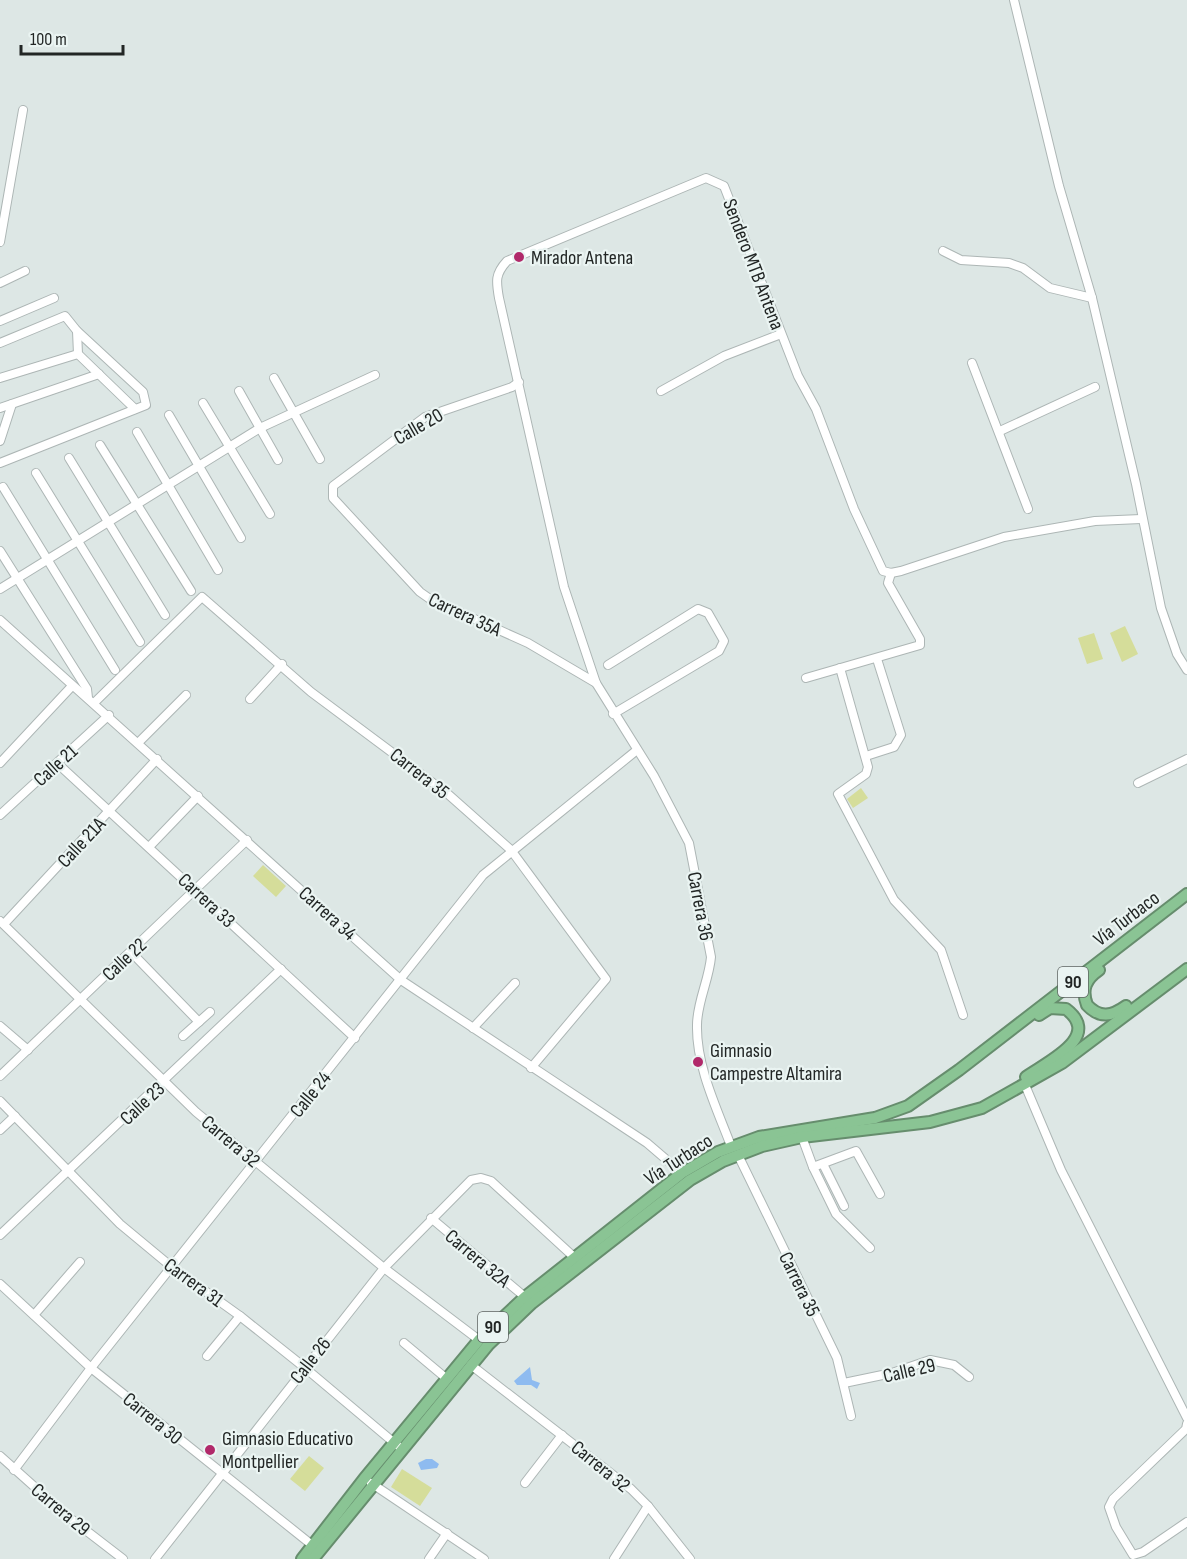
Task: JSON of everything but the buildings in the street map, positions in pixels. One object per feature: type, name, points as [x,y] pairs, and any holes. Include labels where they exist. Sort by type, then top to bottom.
[{"type":"highway","name":"Vía Turbaco","points":[[302,1559],[368,1482],[479,1340],[525,1297],[682,1173],[781,1132],[875,1118],[908,1106],[959,1070],[1187,894]]},
{"type":"highway","points":[[1141,930],[1140,939],[1087,981],[1084,998],[1092,1011],[1108,1016],[1116,1013],[1169,975],[1185,971]]},
{"type":"highway","name":"Vía Turbaco","points":[[397,1446],[488,1345],[532,1303],[690,1180],[735,1150],[802,1137],[930,1122],[956,1116],[1004,1098],[1062,1063],[1185,971]]},
{"type":"highway","points":[[959,1070],[971,1070],[1050,1008],[1065,1009],[1073,1015],[1078,1023],[1078,1033],[1071,1046],[1015,1084],[1004,1098]]},
{"type":"highway","name":"Vía Turbaco","points":[[313,1559],[368,1482]]},
{"type":"street","points":[[1014,0],[1059,186],[1092,298],[1136,484],[1141,519],[1161,608],[1177,654],[1187,670]]},
{"type":"street","points":[[0,236],[23,110]]},
{"type":"street","name":"Sendero MTB Antena","points":[[596,683],[564,587],[495,279],[507,261],[706,178],[724,186],[798,376],[816,409],[875,557],[883,571],[891,573]]},
{"type":"street","points":[[943,251],[961,260],[1009,263],[1023,268],[1050,288],[1092,298]]},
{"type":"street","points":[[0,283],[25,271]]},
{"type":"street","points":[[0,321],[54,298]]},
{"type":"street","points":[[0,343],[65,316],[77,331],[143,392],[146,405],[0,463]]},
{"type":"street","points":[[77,331],[78,354],[135,409]]},
{"type":"street","points":[[661,391],[724,356],[781,334]]},
{"type":"street","points":[[0,378],[78,354]]},
{"type":"street","points":[[972,363],[1000,431],[1028,510]]},
{"type":"street","points":[[0,408],[99,374]]},
{"type":"street","points":[[0,589],[260,428],[375,375]]},
{"type":"street","points":[[274,378],[320,459]]},
{"type":"street","name":"Calle 20","points":[[331,492],[342,479],[425,417],[512,387],[519,382]]},
{"type":"street","points":[[1000,431],[1095,387]]},
{"type":"street","points":[[239,391],[278,460]]},
{"type":"street","points":[[203,403],[270,514]]},
{"type":"street","points":[[0,441],[12,404]]},
{"type":"street","points":[[169,415],[241,538]]},
{"type":"street","points":[[137,432],[218,570]]},
{"type":"street","points":[[100,445],[191,591]]},
{"type":"street","points":[[69,458],[165,615]]},
{"type":"street","points":[[36,473],[140,642]]},
{"type":"street","points":[[3,487],[115,669]]},
{"type":"street","name":"Carrera 35A","points":[[331,492],[333,498],[420,592],[430,599],[528,643],[596,683]]},
{"type":"street","points":[[806,678],[920,645],[920,639],[888,583],[891,573],[1004,537],[1095,521],[1141,519]]},
{"type":"street","points":[[0,551],[87,688],[91,701]]},
{"type":"street","name":"Carrera 35","points":[[91,701],[202,597],[282,664],[310,692],[449,795],[511,850],[606,979],[531,1068]]},
{"type":"street","points":[[608,665],[698,609],[708,613],[724,641],[719,651],[613,714]]},
{"type":"street","name":"Carrera 34","points":[[0,620],[72,686],[109,715],[401,980],[646,1143],[682,1173]]},
{"type":"street","points":[[866,756],[894,747],[901,735],[877,658]]},
{"type":"street","points":[[250,699],[282,664]]},
{"type":"street","points":[[840,668],[866,756],[866,774],[838,794],[894,900],[941,950],[963,1016]]},
{"type":"street","name":"Carrera 36","points":[[596,683],[689,843],[711,957],[710,973],[696,1023],[698,1045],[735,1150]]},
{"type":"street","points":[[0,763],[72,686]]},
{"type":"street","points":[[139,742],[186,695]]},
{"type":"street","name":"Calle 21","points":[[0,814],[109,715]]},
{"type":"street","name":"Calle 24","points":[[14,1470],[91,1368],[173,1268],[255,1161],[483,875],[637,750]]},
{"type":"street","name":"Calle 21A","points":[[2,923],[110,812],[157,759]]},
{"type":"street","points":[[1138,783],[1187,759]]},
{"type":"street","name":"Carrera 33","points":[[57,763],[355,1038]]},
{"type":"street","points":[[149,847],[198,796]]},
{"type":"street","name":"Calle 22","points":[[0,1076],[247,840]]},
{"type":"street","name":"Carrera 32","points":[[2,923],[165,1082],[255,1161],[384,1268],[479,1340]]},
{"type":"street","points":[[131,952],[199,1022]]},
{"type":"street","name":"Calle 23","points":[[0,1235],[165,1082],[281,969]]},
{"type":"street","points":[[473,1028],[515,983]]},
{"type":"street","points":[[183,1036],[210,1012]]},
{"type":"street","points":[[0,1026],[28,1050]]},
{"type":"street","points":[[1024,1085],[1061,1170],[1187,1418]]},
{"type":"street","name":"Carrera 31","points":[[0,1101],[120,1224],[173,1268],[240,1316],[397,1446]]},
{"type":"street","points":[[0,1130],[15,1116]]},
{"type":"street","points":[[802,1137],[813,1167],[836,1214],[870,1248]]},
{"type":"street","name":"Carrera 35","points":[[735,1150],[837,1358],[844,1383],[843,1391],[851,1416]]},
{"type":"street","points":[[813,1167],[856,1151],[880,1194]]},
{"type":"street","points":[[823,1164],[844,1206]]},
{"type":"street","name":"Calle 26","points":[[155,1559],[384,1268],[471,1180],[481,1178],[491,1181],[575,1258]]},
{"type":"street","name":"Carrera 32A","points":[[431,1218],[525,1297]]},
{"type":"street","points":[[34,1316],[80,1262]]},
{"type":"street","name":"Carrera 30","points":[[0,1284],[91,1368],[312,1545]]},
{"type":"street","points":[[207,1356],[240,1316]]},
{"type":"street","points":[[404,1343],[447,1379]]},
{"type":"street","name":"Calle 29","points":[[844,1383],[892,1373],[930,1360],[954,1365],[969,1377]]},
{"type":"street","name":"Carrera 32","points":[[471,1365],[562,1435],[648,1506],[690,1559]]},
{"type":"street","points":[[1187,1424],[1186,1429],[1113,1499],[1109,1507],[1116,1527],[1134,1557],[1187,1522]]},
{"type":"street","points":[[525,1484],[562,1435]]},
{"type":"street","name":"Carrera 29","points":[[0,1456],[123,1559]]},
{"type":"street","points":[[368,1482],[484,1559]]},
{"type":"street","points":[[614,1559],[648,1506]]},
{"type":"street","points":[[429,1559],[447,1533]]},
{"type":"green space","points":[[1125,626],[1138,654],[1122,662],[1110,633]]},
{"type":"green space","points":[[1094,633],[1103,659],[1087,664],[1078,638]]},
{"type":"green space","points":[[861,788],[868,798],[853,808],[847,799]]},
{"type":"green space","points":[[263,865],[286,886],[276,897],[253,876]]},
{"type":"green space","points":[[309,1456],[324,1468],[305,1491],[290,1479]]},
{"type":"green space","points":[[402,1469],[432,1488],[420,1506],[391,1487]]},
{"type":"water","points":[[530,1367],[532,1380],[540,1383],[537,1389],[531,1385],[517,1385],[514,1381]]},
{"type":"water","points":[[432,1459],[439,1464],[437,1468],[421,1470],[418,1463]]},
{"type":"place","name":"Mirador Antena","points":[[519,257]]},
{"type":"place","name":"Gimnasio Campestre Altamira","points":[[698,1062]]},
{"type":"place","name":"Gimnasio Educativo Montpellier","points":[[210,1450]]}]
